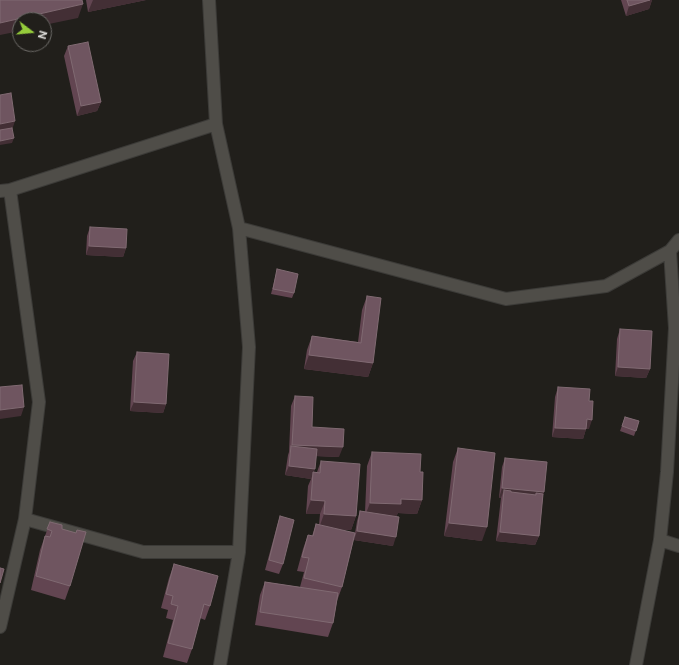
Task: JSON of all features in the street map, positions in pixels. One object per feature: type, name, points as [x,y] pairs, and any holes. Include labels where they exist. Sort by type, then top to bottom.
[{"type":"street","points":[[209,0],[216,124],[239,228],[249,347],[239,552],[220,665]]},
{"type":"street","points":[[0,627],[25,519],[39,402],[5,190],[216,124]]},
{"type":"street","points":[[239,228],[506,299],[606,286],[670,251],[679,240]]},
{"type":"street","points":[[636,665],[660,540],[667,472],[675,328],[670,251]]},
{"type":"street","points":[[25,519],[143,552],[239,552]]},
{"type":"street","points":[[660,540],[679,546]]},
{"type":"building","points":[[0,0],[82,0],[83,4],[48,12],[12,12],[12,20],[0,23]]},
{"type":"building","points":[[627,0],[650,0],[629,6]]},
{"type":"building","points":[[88,42],[101,102],[81,106],[68,46]]},
{"type":"building","points":[[11,93],[15,121],[0,124],[0,95]]},
{"type":"building","points":[[12,128],[14,138],[0,141],[0,130]]},
{"type":"building","points":[[90,227],[127,229],[126,248],[89,246]]},
{"type":"building","points":[[277,269],[298,274],[294,293],[273,289]]},
{"type":"building","points":[[367,296],[381,298],[373,363],[309,355],[312,336],[361,343]]},
{"type":"building","points":[[620,329],[652,331],[650,369],[618,367]]},
{"type":"building","points":[[137,352],[169,354],[166,404],[134,402]]},
{"type":"building","points":[[22,385],[24,407],[0,410],[0,387]]},
{"type":"building","points":[[558,387],[590,389],[589,401],[593,401],[592,420],[587,419],[586,429],[555,428]]},
{"type":"building","points":[[295,396],[313,397],[312,427],[344,429],[343,447],[292,445]]},
{"type":"building","points":[[625,417],[639,421],[636,431],[622,426]]},
{"type":"building","points":[[291,446],[317,449],[315,469],[289,466]]},
{"type":"building","points":[[458,448],[495,453],[487,527],[449,523]]},
{"type":"building","points":[[372,452],[421,454],[420,472],[423,472],[422,500],[401,499],[401,504],[370,503]]},
{"type":"building","points":[[505,458],[547,462],[544,492],[502,488]]},
{"type":"building","points":[[321,461],[360,464],[356,516],[324,514],[325,501],[311,500],[313,472],[320,473]]},
{"type":"building","points":[[504,490],[536,495],[536,493],[543,494],[539,536],[500,532]]},
{"type":"building","points":[[360,511],[399,517],[396,537],[357,531]]},
{"type":"building","points":[[280,516],[294,520],[283,564],[269,560]]},
{"type":"building","points":[[50,522],[62,525],[62,529],[76,533],[77,530],[86,532],[70,586],[36,576],[45,536],[50,537],[52,531],[47,529]]},
{"type":"building","points":[[316,524],[355,533],[342,587],[304,578],[309,558],[302,557],[308,535],[313,536]]},
{"type":"building","points":[[174,564],[218,576],[210,606],[204,604],[192,649],[168,643],[178,606],[171,604],[173,596],[166,594]]},
{"type":"building","points":[[0,568],[4,569],[0,583]]},
{"type":"building","points":[[265,582],[338,593],[333,623],[260,612]]}]
